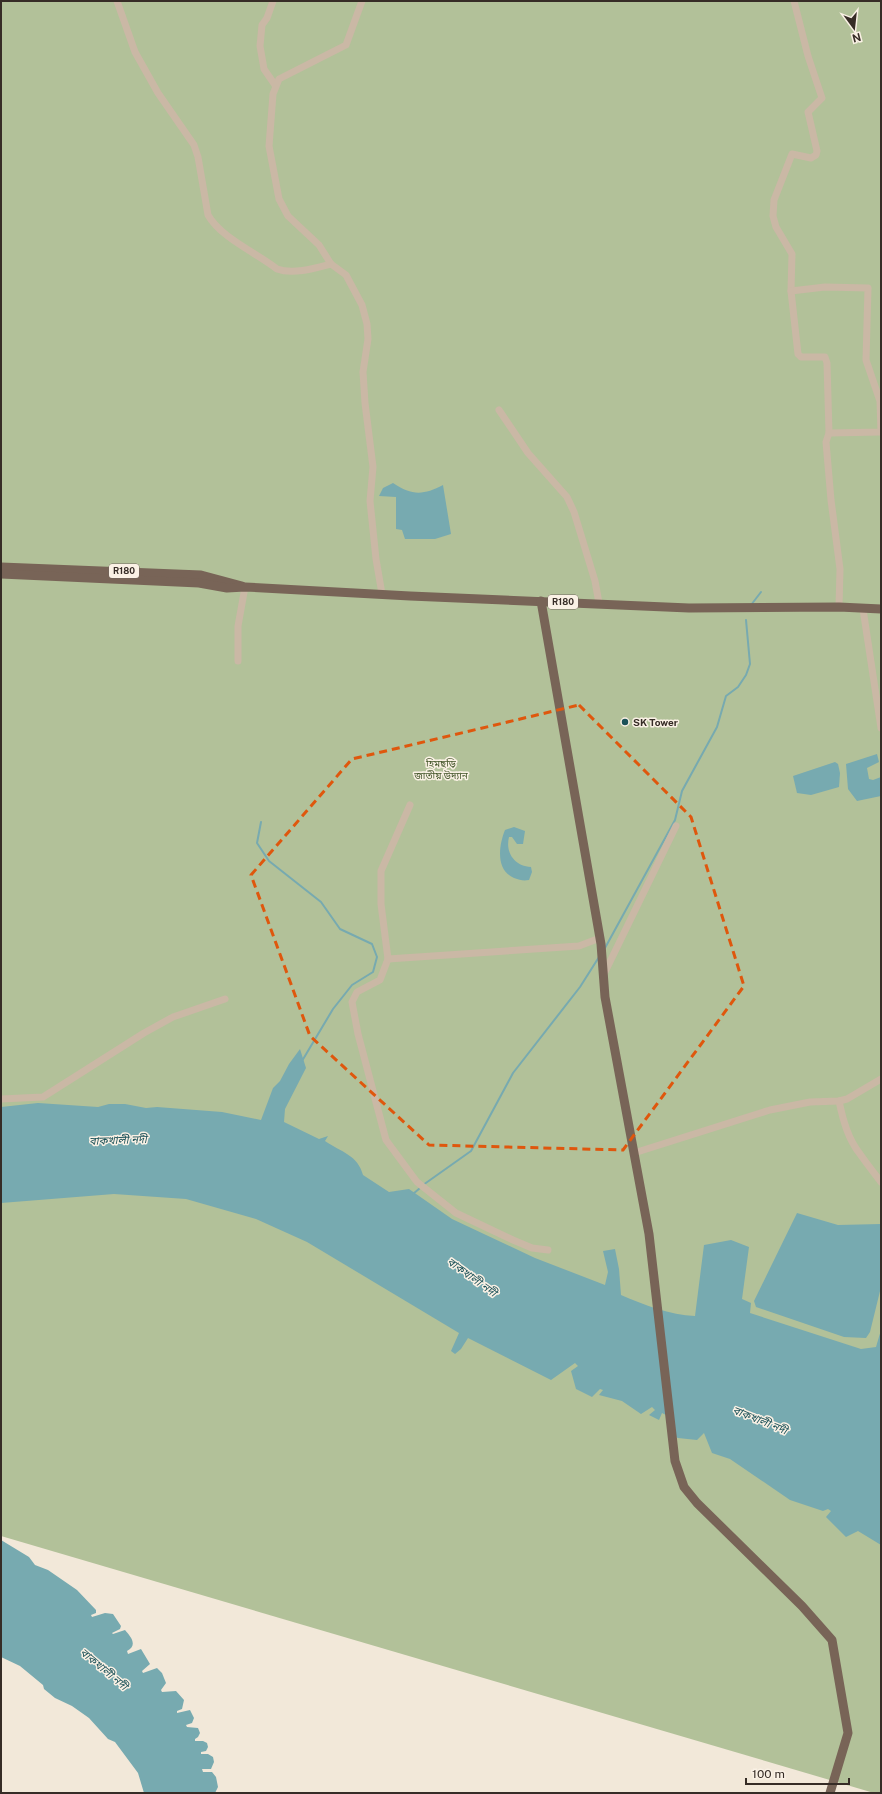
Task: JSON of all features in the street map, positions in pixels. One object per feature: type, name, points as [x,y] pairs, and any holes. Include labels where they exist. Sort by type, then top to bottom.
[{"type":"main road","name":"R180","points":[[1,567],[201,575],[230,581],[245,587]]},
{"type":"main road","name":"R180","points":[[1,574],[199,583],[227,588],[245,587],[689,608],[839,607],[881,609]]},
{"type":"main road","points":[[541,601],[603,959],[605,997],[649,1234],[675,1461],[684,1487],[697,1503],[802,1606],[832,1640],[848,1733],[830,1793]]},
{"type":"street","points":[[117,1],[135,52],[158,94],[194,144],[208,216],[212,222],[223,232],[277,270],[298,270],[332,264]]},
{"type":"street","points":[[273,1],[267,18],[262,25],[260,46],[264,69],[275,85]]},
{"type":"street","points":[[362,1],[346,45],[279,79],[275,85],[270,114],[269,146],[279,199],[288,216],[319,245],[332,264],[346,275],[362,305],[367,324],[368,339],[364,358],[363,380],[373,467],[370,501],[376,559],[382,594]]},
{"type":"street","points":[[794,1],[808,56],[822,98],[808,112],[817,151],[816,154],[811,158],[792,154],[774,200],[774,222],[792,254],[791,291],[798,354],[801,357],[825,357],[827,363],[829,433],[826,442],[840,570],[839,607]]},
{"type":"street","points":[[791,291],[825,287],[868,288],[866,360],[880,401],[881,432],[829,433]]},
{"type":"street","points":[[499,410],[528,453],[567,497],[574,512],[593,574],[598,603]]},
{"type":"street","points":[[238,661],[238,626],[245,587]]},
{"type":"street","points":[[863,609],[881,728]]},
{"type":"street","points":[[410,805],[381,871],[381,904],[388,959],[380,980],[358,992],[352,1002],[358,1034],[386,1140],[417,1182],[456,1213],[512,1240],[532,1248],[548,1250]]},
{"type":"street","points":[[604,974],[676,826]]},
{"type":"street","points":[[388,959],[579,946],[600,941]]},
{"type":"street","points":[[1,1099],[43,1097],[144,1033],[173,1017],[225,999]]},
{"type":"street","points":[[634,1153],[770,1110],[810,1102],[839,1101],[847,1099],[881,1079]]},
{"type":"street","points":[[839,1101],[844,1124],[852,1140],[859,1153],[881,1182]]},
{"type":"highlighted area","points":[[579,705],[691,817],[744,986],[623,1150],[429,1145],[310,1036],[251,875],[352,759]]},
{"type":"green space","name":"হিমছড়ি জাতীয় উদ্যান","points":[[1,1],[881,1],[881,1793],[874,1793],[1,1536]]},
{"type":"water","points":[[393,483],[406,490],[418,493],[430,491],[443,485],[451,534],[435,539],[405,539],[402,530],[396,529],[396,497],[379,496],[383,488]]},
{"type":"water","points":[[877,754],[879,762],[867,768],[869,779],[873,780],[881,777],[881,796],[857,801],[848,789],[846,764]]},
{"type":"water","points":[[835,762],[838,764],[840,773],[839,787],[811,795],[797,793],[793,776]]},
{"type":"water","points":[[514,827],[525,831],[523,844],[517,844],[512,837],[509,837],[508,848],[512,858],[520,864],[531,867],[532,872],[529,880],[514,878],[508,874],[501,863],[500,850],[505,830]]},
{"type":"water","name":"বাকখালী নদী","points":[[300,1049],[306,1068],[285,1109],[284,1122],[319,1139],[328,1136],[325,1141],[353,1158],[361,1168],[363,1175],[389,1192],[409,1189],[452,1219],[535,1258],[605,1285],[608,1272],[603,1251],[615,1249],[619,1269],[621,1295],[657,1309],[676,1314],[695,1316],[704,1245],[731,1240],[749,1247],[742,1299],[751,1303],[750,1313],[861,1349],[876,1347],[881,1330],[881,1545],[858,1531],[846,1537],[826,1517],[831,1511],[828,1509],[823,1511],[790,1500],[730,1459],[712,1453],[704,1433],[697,1440],[678,1438],[669,1434],[674,1419],[662,1413],[659,1420],[649,1415],[655,1410],[652,1407],[641,1414],[622,1401],[599,1395],[603,1390],[600,1389],[592,1397],[576,1389],[571,1371],[578,1366],[575,1363],[551,1380],[468,1338],[461,1349],[455,1354],[451,1351],[459,1333],[307,1242],[256,1219],[186,1199],[114,1194],[1,1203],[1,1107],[38,1103],[98,1107],[109,1104],[125,1104],[146,1108],[157,1107],[222,1112],[261,1120],[273,1088],[280,1081],[289,1064]]},
{"type":"water","points":[[797,1213],[838,1225],[881,1224],[881,1287],[870,1332],[866,1338],[844,1337],[756,1307],[754,1301]]},
{"type":"water","name":"বাকখালী নদী","points":[[1,1540],[29,1557],[35,1565],[48,1570],[77,1590],[96,1610],[96,1613],[91,1615],[92,1617],[105,1613],[113,1614],[121,1626],[120,1629],[112,1633],[125,1630],[131,1638],[133,1644],[127,1651],[128,1654],[141,1649],[150,1664],[142,1671],[143,1673],[157,1668],[162,1673],[166,1683],[161,1690],[162,1692],[176,1691],[184,1700],[182,1709],[177,1711],[177,1713],[190,1710],[194,1718],[192,1723],[186,1725],[187,1727],[198,1728],[200,1733],[195,1741],[203,1741],[207,1743],[208,1747],[206,1751],[201,1752],[201,1754],[208,1754],[213,1757],[214,1762],[211,1769],[202,1769],[203,1772],[212,1772],[216,1777],[218,1787],[215,1793],[144,1793],[138,1773],[115,1742],[108,1739],[89,1718],[72,1706],[55,1698],[44,1689],[43,1685],[20,1666],[1,1657]]},
{"type":"waterway","points":[[751,605],[761,592]]},
{"type":"waterway","points":[[605,948],[675,820],[682,791],[717,727],[726,696],[738,687],[746,675],[750,664],[746,620]]},
{"type":"waterway","points":[[261,822],[257,843],[269,861],[321,902],[340,929],[372,944],[377,957],[373,972],[352,985],[333,1009],[302,1061]]},
{"type":"waterway","points":[[423,1185],[471,1151],[513,1073],[580,987],[599,957]]},
{"type":"waterway","points":[[413,1194],[420,1188]]},
{"type":"place","name":"SK Tower","points":[[625,722]]}]
